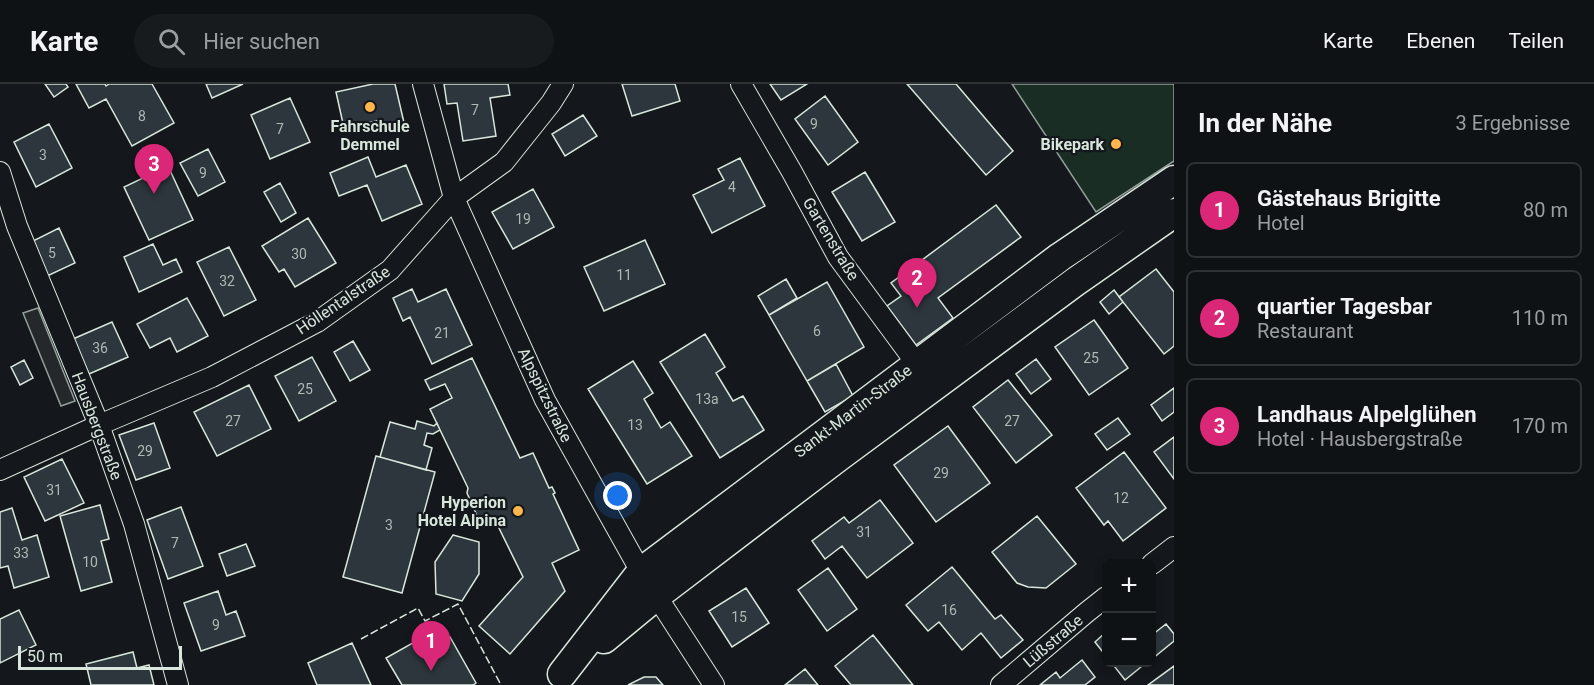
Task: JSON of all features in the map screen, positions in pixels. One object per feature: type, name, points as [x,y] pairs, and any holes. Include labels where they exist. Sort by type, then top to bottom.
[{"type":"main road","name":"Sankt-Martin-Straße","points":[[557,680],[641,572],[1060,257],[1174,180]]},
{"type":"main road","name":"Sankt-Martin-Straße","points":[[557,680],[656,596],[1075,282],[1174,213]]},
{"type":"street","name":"Alpspitzstraße","points":[[423,84],[454,198],[545,400],[641,572],[714,685]]},
{"type":"street","name":"Höllentalstraße","points":[[0,471],[99,425],[212,377],[317,322],[390,270],[454,198],[504,162],[551,103],[563,84]]},
{"type":"street","name":"Gartenstraße","points":[[741,84],[838,257],[933,387]]},
{"type":"street","name":"Hausbergstraße","points":[[0,172],[17,226],[99,425],[134,524],[178,685]]},
{"type":"street","points":[[1156,561],[1174,547]]},
{"type":"street","name":"Lüßstraße","points":[[1001,685],[1102,601]]},
{"type":"green space","name":"Bikepark","points":[[1012,84],[1174,84],[1174,161],[1096,212]]},
{"type":"shaded area","points":[[38,308],[75,401],[61,406],[23,313]]},
{"type":"building","points":[[45,84],[66,84],[68,87],[54,97]]},
{"type":"building","points":[[76,84],[105,84],[106,86],[109,84],[152,84],[174,123],[132,146],[106,99],[89,108]]},
{"type":"building","points":[[206,84],[243,84],[212,98]]},
{"type":"building","name":"Fahrschule Demmel","points":[[373,84],[395,84],[405,127],[379,133],[377,121],[344,128],[336,92]]},
{"type":"building","points":[[444,84],[508,84],[510,95],[490,98],[496,136],[463,141],[457,103],[447,104]]},
{"type":"building","points":[[622,84],[675,84],[680,101],[632,116]]},
{"type":"building","points":[[770,84],[807,84],[781,100]]},
{"type":"building","points":[[907,84],[956,84],[1013,151],[986,175]]},
{"type":"building","points":[[825,96],[858,142],[828,165],[795,119]]},
{"type":"building","points":[[290,98],[310,142],[270,159],[251,115]]},
{"type":"building","points":[[583,115],[597,136],[565,156],[552,134]]},
{"type":"building","points":[[49,124],[72,168],[36,187],[14,142]]},
{"type":"building","points":[[208,149],[225,182],[198,196],[180,163]]},
{"type":"building","points":[[368,157],[376,177],[406,165],[422,204],[382,221],[367,185],[339,196],[330,173]]},
{"type":"building","points":[[740,158],[765,206],[712,233],[693,195],[724,180],[718,169]]},
{"type":"building","points":[[168,166],[193,220],[149,240],[124,187]]},
{"type":"building","points":[[865,172],[895,222],[862,241],[832,192]]},
{"type":"building","points":[[280,183],[296,213],[281,222],[264,192]]},
{"type":"building","points":[[533,189],[554,227],[513,249],[492,212]]},
{"type":"building","points":[[996,205],[1021,237],[938,298],[953,318],[916,345],[887,306],[901,296],[891,283]]},
{"type":"building","points":[[308,218],[336,263],[295,287],[284,269],[279,272],[262,246]]},
{"type":"building","points":[[59,228],[75,263],[45,277],[29,243]]},
{"type":"building","points":[[645,240],[665,284],[604,311],[584,267]]},
{"type":"building","points":[[153,244],[163,265],[176,259],[182,272],[139,292],[124,257]]},
{"type":"building","points":[[229,247],[256,300],[224,316],[197,262]]},
{"type":"building","points":[[1156,269],[1174,292],[1174,346],[1164,354],[1119,297]]},
{"type":"building","points":[[786,279],[797,298],[769,315],[758,296]]},
{"type":"building","points":[[827,282],[864,347],[807,381],[769,315]]},
{"type":"building","points":[[412,289],[418,302],[446,289],[472,345],[432,364],[410,317],[403,321],[393,298]]},
{"type":"building","points":[[1114,290],[1123,302],[1109,314],[1100,302]]},
{"type":"building","points":[[187,298],[208,336],[177,352],[170,338],[150,348],[137,324]]},
{"type":"building","points":[[1094,320],[1128,368],[1089,395],[1055,347]]},
{"type":"building","points":[[112,322],[128,357],[89,374],[73,339]]},
{"type":"building","points":[[705,334],[725,367],[716,373],[733,401],[743,396],[764,430],[720,458],[660,362]]},
{"type":"building","points":[[353,341],[370,370],[350,381],[334,352]]},
{"type":"building","points":[[312,357],[336,401],[299,421],[275,376]]},
{"type":"building","name":"Hyperion Hotel Alpina","points":[[472,358],[520,458],[533,453],[549,488],[552,487],[555,493],[553,494],[579,550],[552,563],[565,591],[510,654],[479,626],[523,577],[494,518],[489,520],[478,518],[467,493],[468,488],[430,409],[452,398],[445,384],[430,390],[425,380]]},
{"type":"building","points":[[1036,359],[1051,379],[1031,394],[1016,374]]},
{"type":"building","points":[[24,360],[33,378],[20,385],[11,367]]},
{"type":"building","points":[[633,361],[653,393],[644,399],[661,428],[670,422],[692,456],[647,484],[588,389]]},
{"type":"building","points":[[836,364],[853,396],[825,412],[807,381]]},
{"type":"building","points":[[1008,380],[1052,435],[1016,463],[973,407]]},
{"type":"building","points":[[249,385],[271,429],[217,456],[194,412]]},
{"type":"building","points":[[1174,388],[1174,412],[1162,421],[1151,405]]},
{"type":"building","points":[[1118,418],[1130,434],[1107,450],[1095,434]]},
{"type":"building","points":[[417,421],[434,426],[437,423],[440,430],[433,434],[427,433],[424,445],[432,448],[426,470],[380,457],[390,422],[415,429]]},
{"type":"building","points":[[154,423],[170,468],[136,480],[119,435]]},
{"type":"building","points":[[948,426],[990,483],[936,522],[894,465]]},
{"type":"building","points":[[1174,437],[1174,479],[1154,452]]},
{"type":"building","points":[[1124,452],[1166,508],[1123,541],[1108,521],[1104,525],[1076,488]]},
{"type":"building","points":[[376,456],[435,472],[402,593],[343,577]]},
{"type":"building","points":[[62,459],[84,503],[45,521],[24,477]]},
{"type":"building","points":[[880,500],[913,543],[867,578],[842,546],[825,559],[812,541],[844,517],[849,523]]},
{"type":"building","points":[[100,505],[109,539],[101,541],[112,582],[81,591],[60,516]]},
{"type":"building","points":[[181,507],[203,566],[168,579],[147,520]]},
{"type":"building","points":[[12,508],[22,540],[37,535],[49,577],[14,588],[8,566],[0,568],[0,512]]},
{"type":"building","points":[[1037,516],[1076,564],[1046,588],[1028,587],[1017,583],[992,552]]},
{"type":"building","points":[[453,535],[479,542],[479,574],[462,601],[436,594],[435,562]]},
{"type":"building","points":[[246,544],[255,566],[227,576],[219,554]]},
{"type":"building","points":[[952,567],[995,619],[1001,615],[1023,640],[1001,658],[981,633],[962,650],[939,622],[928,631],[906,605]]},
{"type":"building","points":[[828,568],[857,609],[827,631],[798,590]]},
{"type":"building","points":[[746,588],[769,623],[732,647],[709,611]]},
{"type":"building","points":[[218,591],[226,615],[236,611],[245,636],[201,651],[184,603]]},
{"type":"building","points":[[19,610],[36,645],[0,663],[0,619]]},
{"type":"building","points":[[1166,624],[1174,634],[1174,641],[1156,656],[1156,632]]},
{"type":"building","points":[[873,635],[913,685],[851,685],[835,666]]},
{"type":"building","points":[[425,636],[432,648],[450,637],[476,683],[473,685],[402,685],[386,658]]},
{"type":"building","points":[[1102,636],[1102,651],[1095,642]]},
{"type":"building","points":[[352,643],[371,685],[317,685],[308,663]]},
{"type":"building","points":[[133,652],[137,668],[149,665],[154,685],[91,685],[86,664]]},
{"type":"building","points":[[1082,660],[1095,677],[1085,685],[1040,685],[1056,672],[1060,678]]},
{"type":"building","points":[[1174,666],[1174,685],[1148,685]]},
{"type":"building","points":[[1115,667],[1141,667],[1125,680]]},
{"type":"building","points":[[805,669],[818,685],[785,685]]},
{"type":"building","points":[[644,677],[656,677],[663,685],[628,685]]},
{"type":"fence","points":[[361,639],[418,608],[425,621],[458,604],[501,685]]},
{"type":"place","name":"Fahrschule Demmel","points":[[370,107]]},
{"type":"place","name":"Bikepark","points":[[1116,144]]},
{"type":"place","name":"Landhaus Alpelglühen","points":[[154,194]]},
{"type":"place","name":"quartier Tagesbar","points":[[917,308]]},
{"type":"place","name":"Hyperion Hotel Alpina","points":[[518,511]]},
{"type":"place","name":"Gästehaus Brigitte","points":[[431,671]]}]
